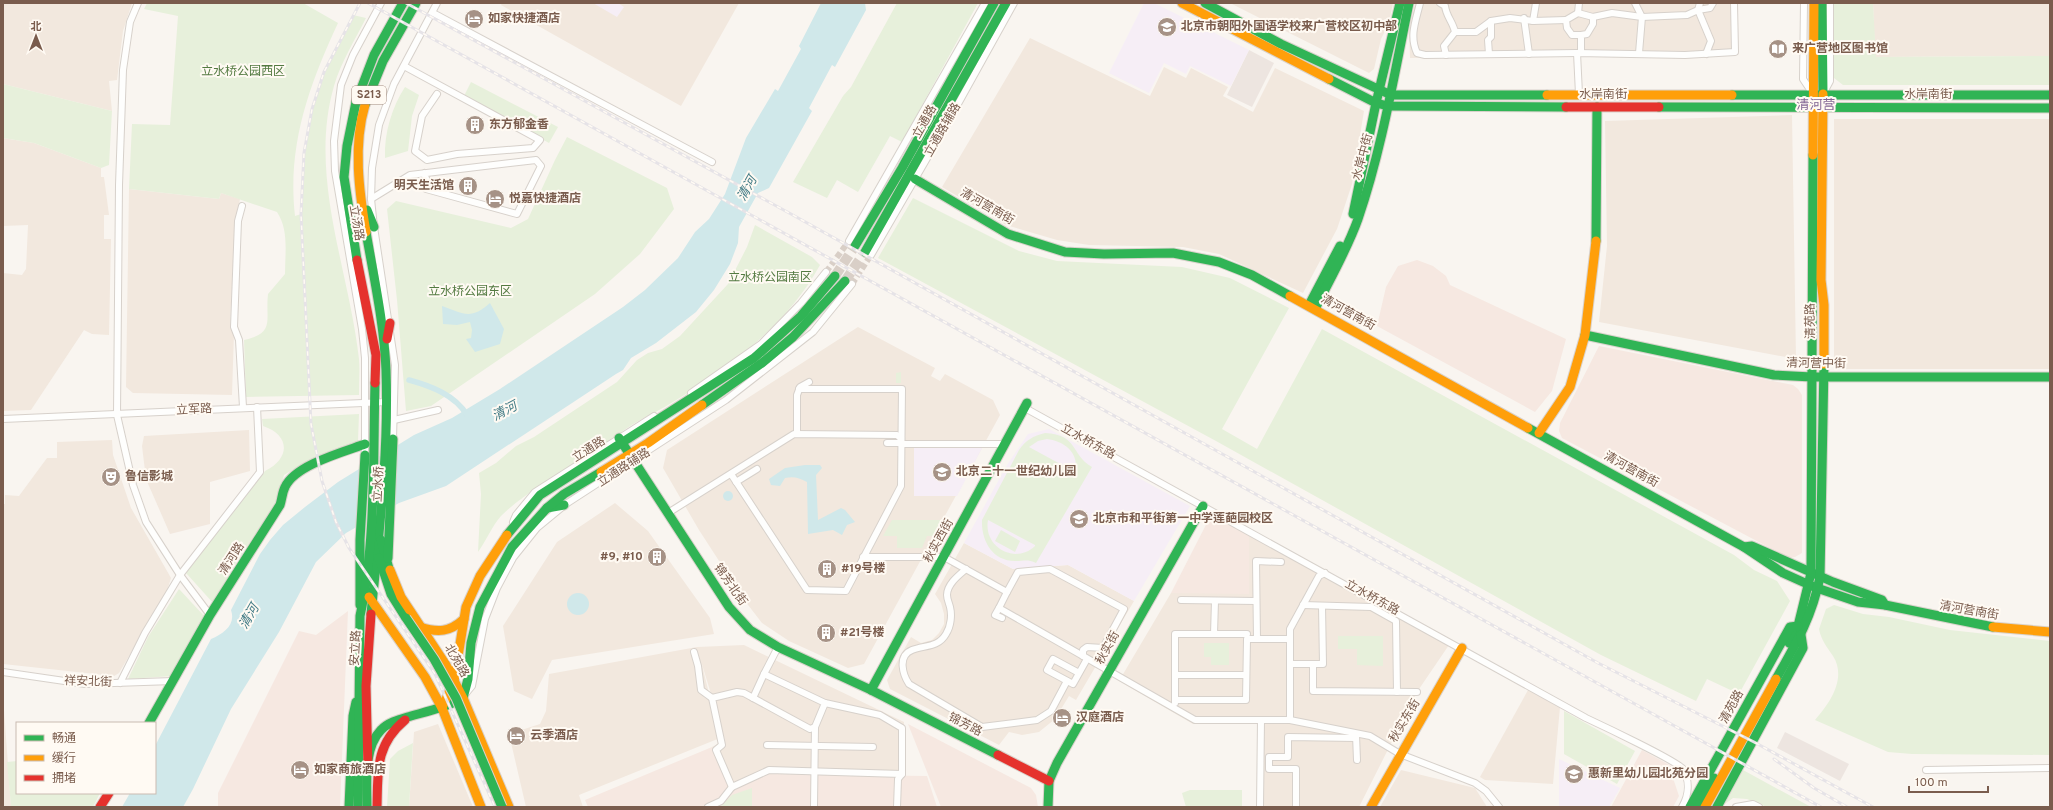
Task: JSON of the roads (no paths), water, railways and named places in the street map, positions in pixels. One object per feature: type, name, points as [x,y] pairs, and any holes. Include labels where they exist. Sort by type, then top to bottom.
[{"type":"street","points":[[138,3],[130,22],[123,70],[119,185],[117,415],[133,485],[146,522],[180,575],[210,615]]},
{"type":"street","name":"立汤路","points":[[374,450],[371,402],[357,303],[335,171],[334,141],[341,85],[353,55],[381,3]]},
{"type":"street","name":"立汤路","points":[[365,455],[365,444],[376,355],[367,315],[344,177],[347,146],[356,102],[374,55],[404,3]]},
{"type":"street","name":"立汤路","points":[[384,445],[386,402],[385,349],[362,198],[360,144],[361,123],[383,62],[416,3]]},
{"type":"street","name":"立汤路","points":[[393,439],[395,365],[390,323],[374,227],[371,199],[373,161],[379,125],[394,84],[438,3]]},
{"type":"street","points":[[852,244],[985,3]]},
{"type":"street","name":"立通路","points":[[852,244],[902,168],[994,3]]},
{"type":"street","name":"立通路","points":[[868,254],[1006,3]]},
{"type":"street","name":"立通路辅路","points":[[868,254],[915,179],[1014,3]]},
{"type":"street","name":"水岸南街","points":[[1182,3],[1376,103],[1388,106],[1823,106],[2050,108]]},
{"type":"street","name":"水岸南街","points":[[1205,3],[1281,44],[1379,92],[1391,95],[2050,95]]},
{"type":"street","name":"水岸中街","points":[[1312,307],[1348,231],[1353,217],[1376,103],[1400,3]]},
{"type":"street","name":"水岸中街","points":[[1312,307],[1352,235],[1358,218],[1391,95],[1409,3]]},
{"type":"street","points":[[1420,3],[1412,33],[1413,45],[1417,53],[1425,55],[1579,53],[1685,55],[1735,52],[1734,3]]},
{"type":"street","points":[[1440,3],[1445,6],[1446,14],[1452,22],[1455,32]]},
{"type":"street","points":[[1533,21],[1536,3]]},
{"type":"street","points":[[1578,13],[1579,3]]},
{"type":"street","points":[[1635,3],[1642,17],[1639,53]]},
{"type":"street","points":[[1700,3],[1698,10],[1711,41],[1706,54]]},
{"type":"street","points":[[1455,32],[1476,32],[1491,22],[1510,18],[1524,18],[1533,21],[1566,20],[1578,13],[1593,17],[1612,13],[1642,17],[1687,15],[1698,10],[1710,8],[1713,3]]},
{"type":"street","points":[[1804,3],[1803,79],[1813,94]]},
{"type":"street","name":"清苑路","points":[[1705,807],[1815,602],[1811,573],[1814,3]]},
{"type":"street","name":"清苑路","points":[[1813,586],[1820,577],[1824,377],[1824,305],[1821,280],[1823,106],[1822,3]]},
{"type":"street","points":[[1823,94],[1830,82],[1830,3]]},
{"type":"street","points":[[433,13],[712,162]]},
{"type":"street","points":[[1566,20],[1567,28],[1572,34],[1581,35],[1587,34],[1593,24],[1593,17]]},
{"type":"street","points":[[994,25],[1006,18]]},
{"type":"street","points":[[1524,18],[1529,54]]},
{"type":"street","points":[[1489,54],[1488,40],[1491,37],[1491,22]]},
{"type":"street","points":[[1446,54],[1444,46],[1455,32]]},
{"type":"street","points":[[1579,94],[1579,53],[1581,35]]},
{"type":"street","points":[[957,70],[960,49]]},
{"type":"street","points":[[404,66],[540,140],[533,148],[457,154],[427,160],[415,151],[422,116],[437,94]]},
{"type":"street","points":[[1539,433],[1570,387],[1585,335],[1596,239],[1597,107]]},
{"type":"street","points":[[371,199],[410,175],[424,173],[536,160],[541,166],[517,214],[426,189],[427,180],[424,173]]},
{"type":"street","points":[[342,214],[344,177]]},
{"type":"street","name":"清河营南街","points":[[915,179],[1008,234],[1066,252],[1104,254],[1173,253],[1204,258],[1252,274],[1744,547],[1755,557],[1771,566],[1813,586],[1857,602],[1886,605],[1916,613],[2013,631],[2050,632]]},
{"type":"street","points":[[362,198],[374,227]]},
{"type":"street","points":[[242,206],[238,221],[234,327],[239,340],[244,407]]},
{"type":"street","points":[[621,441],[761,344],[801,303],[826,272]]},
{"type":"street","name":"立通路","points":[[442,708],[454,681],[466,607],[480,576],[506,536],[540,495],[621,441],[754,358],[801,316],[835,276]]},
{"type":"street","name":"立通路","points":[[463,698],[468,679],[471,643],[480,607],[512,547],[547,508],[564,494],[632,458],[762,363],[793,337],[849,283]]},
{"type":"street","name":"立通路辅路","points":[[463,698],[472,686],[485,619],[513,558],[537,528],[564,505],[632,458],[726,400],[813,332],[849,283]]},
{"type":"street","points":[[357,303],[367,315]]},
{"type":"street","points":[[385,349],[390,323]]},
{"type":"street","name":"清河营中街","points":[[1585,335],[1774,375],[1812,377],[2050,377]]},
{"type":"street","points":[[770,365],[781,347]]},
{"type":"street","points":[[797,434],[797,395],[799,389],[805,383],[809,382]]},
{"type":"street","points":[[731,474],[807,590],[846,591],[901,486],[900,440],[902,389],[799,389]]},
{"type":"street","name":"立军路","points":[[3,419],[117,415],[244,407],[386,402]]},
{"type":"street","name":"秋实西街","points":[[871,690],[1026,406]]},
{"type":"street","name":"立水桥东路","points":[[1026,406],[1203,506],[1586,718],[1667,758],[1682,768],[1688,779],[1688,793],[1682,807]]},
{"type":"street","points":[[120,683],[145,634],[180,575],[260,472],[257,407]]},
{"type":"street","points":[[394,420],[438,410]]},
{"type":"street","points":[[898,424],[900,440]]},
{"type":"street","points":[[668,513],[797,434],[1005,444]]},
{"type":"street","name":"立水桥","points":[[384,530],[393,439]]},
{"type":"street","points":[[887,443],[900,440]]},
{"type":"street","name":"锦芳北街","points":[[621,441],[729,607],[750,630],[778,647],[871,690]]},
{"type":"street","name":"清河路","points":[[150,722],[210,615],[280,505],[285,485],[296,475],[320,461],[365,444]]},
{"type":"street","name":"立水桥","points":[[384,445],[384,530]]},
{"type":"street","name":"立水桥","points":[[370,538],[374,450]]},
{"type":"street","name":"立水桥","points":[[360,540],[365,455]]},
{"type":"street","points":[[736,482],[757,469]]},
{"type":"street","points":[[547,508],[564,505]]},
{"type":"street","name":"秋实街","points":[[1048,807],[1049,781],[1203,506]]},
{"type":"street","name":"安立路","points":[[373,551],[384,530]]},
{"type":"street","name":"北苑路","points":[[384,530],[391,576],[401,597],[446,665],[463,698],[510,807]]},
{"type":"street","name":"安立路","points":[[367,807],[368,596],[373,551],[370,538]]},
{"type":"street","name":"安立路","points":[[358,807],[360,540]]},
{"type":"street","name":"清河营南街","points":[[1744,547],[1752,546],[1820,577],[1882,600],[1886,605]]},
{"type":"street","points":[[360,576],[373,551]]},
{"type":"street","name":"北苑路","points":[[373,551],[386,584],[406,618],[434,659],[456,698],[502,807]]},
{"type":"street","points":[[863,557],[944,557],[1007,592]]},
{"type":"street","points":[[1256,636],[1256,561],[1281,562]]},
{"type":"street","points":[[966,569],[956,577],[948,589],[947,595],[951,621],[946,634],[934,645],[910,650],[904,656],[902,666],[903,675],[909,684],[982,727],[1037,720],[1051,711],[1067,681]]},
{"type":"street","points":[[1002,618],[995,615],[1018,572],[1050,569],[1124,609],[1103,648],[1087,647],[1083,650],[1084,660],[1079,673],[1072,684],[1047,670],[1053,659],[1079,673]]},
{"type":"street","points":[[1290,720],[1290,629],[1319,576],[1325,573]]},
{"type":"street","points":[[368,596],[426,677],[442,708],[481,807]]},
{"type":"street","name":"安立路","points":[[360,616],[368,596]]},
{"type":"street","points":[[1181,600],[1256,601]]},
{"type":"street","points":[[1214,634],[1215,601]]},
{"type":"street","points":[[1303,605],[1371,607],[1396,621],[1396,692]]},
{"type":"street","points":[[1290,664],[1323,664],[1322,606]]},
{"type":"street","points":[[999,608],[1084,660],[1110,671],[1195,720],[1290,720],[1356,736]]},
{"type":"street","points":[[420,627],[437,632],[444,631],[454,629],[464,619]]},
{"type":"street","name":"清苑路","points":[[1690,807],[1790,627],[1800,630]]},
{"type":"street","name":"清苑路","points":[[1698,807],[1800,630]]},
{"type":"street","name":"清苑路","points":[[1717,807],[1804,648],[1800,630]]},
{"type":"street","points":[[1175,709],[1175,634],[1214,634],[1290,639]]},
{"type":"street","points":[[1175,700],[1246,700],[1247,636]]},
{"type":"street","points":[[753,698],[778,647]]},
{"type":"street","name":"秋实东街","points":[[1371,807],[1462,648]]},
{"type":"street","points":[[694,652],[698,666],[701,690],[712,698],[722,745],[716,750],[732,787]]},
{"type":"street","points":[[1076,661],[1084,660]]},
{"type":"street","points":[[1313,664],[1313,691],[1417,692]]},
{"type":"street","name":"祥安北街","points":[[3,672],[85,684],[173,681]]},
{"type":"street","points":[[764,674],[825,703],[880,716],[902,728],[902,774],[898,779],[897,807]]},
{"type":"street","points":[[1175,675],[1246,675]]},
{"type":"street","name":"安立路","points":[[349,807],[353,716],[359,689]]},
{"type":"street","name":"锦芳路","points":[[871,690],[1049,781]]},
{"type":"street","points":[[712,698],[737,692],[753,698],[810,728],[815,726]]},
{"type":"street","name":"安立路","points":[[368,768],[373,742],[381,731],[394,722],[442,708],[463,698]]},
{"type":"street","points":[[814,807],[815,726],[825,703]]},
{"type":"street","name":"安立路","points":[[377,807],[379,758],[384,741],[394,728],[408,719]]},
{"type":"street","points":[[1260,807],[1261,720]]},
{"type":"street","points":[[1356,736],[1357,760]]},
{"type":"street","points":[[1296,807],[1296,769],[1269,769],[1269,757],[1288,757],[1288,737],[1370,736],[1400,754],[1475,783],[1486,791],[1499,807]]},
{"type":"street","points":[[767,745],[874,747]]},
{"type":"street","points":[[1926,770],[2050,768]]},
{"type":"street","points":[[708,807],[721,801],[732,787],[769,770],[814,770],[902,774]]},
{"type":"street","points":[[100,807],[107,794]]},
{"type":"street","points":[[1736,807],[1756,805]]},
{"type":"water","name":"清河","points":[[821,3],[865,3],[866,10],[835,67],[832,65],[809,108],[812,111],[769,188],[758,193],[739,227],[738,243],[730,264],[714,290],[696,312],[656,343],[631,358],[623,370],[446,486],[399,503],[346,533],[316,562],[279,632],[231,709],[183,807],[122,807],[129,794],[156,794],[156,744],[211,639],[228,628],[232,620],[231,610],[260,554],[283,525],[338,482],[414,435],[452,418],[500,389],[623,307],[645,290],[678,258],[695,232],[709,219],[725,194],[746,138],[775,89],[778,91],[801,49],[799,46]]},
{"type":"water","points":[[490,303],[504,329],[500,344],[475,352],[466,339],[471,338],[472,330],[470,322],[457,325],[443,324],[442,306],[462,313],[472,314],[478,312]]},
{"type":"water","points":[[805,465],[820,465],[822,468],[816,475],[818,520],[841,508],[845,510],[855,522],[847,525],[842,535],[833,530],[808,534],[807,482],[801,479],[788,477],[785,478],[780,486],[771,485],[769,479],[785,468]]},
{"type":"water","points":[[726,491],[730,491],[732,492],[732,500],[726,501],[723,498],[723,494]]},
{"type":"water","points":[[578,593],[586,596],[589,604],[586,612],[578,615],[570,612],[567,604],[570,596]]},
{"type":"waterway","points":[[409,380],[442,392],[456,402],[467,415]]},
{"type":"tunnel","points":[[826,272],[849,241]]},
{"type":"tunnel","points":[[835,276],[855,246]]},
{"type":"tunnel","points":[[845,281],[865,252]]},
{"type":"tunnel","points":[[852,284],[871,255]]},
{"type":"railway","points":[[360,3],[324,72],[312,109],[304,153],[301,214],[311,424],[322,481],[336,522],[349,548],[435,674],[495,807]]},
{"type":"railway","points":[[368,3],[1821,807]]},
{"type":"railway","points":[[406,3],[791,214],[1598,663],[1754,742],[1873,807]]},
{"type":"railway","points":[[1774,759],[1814,788],[1847,807]]},
{"type":"place","name":"如家快捷酒店","points":[[474,19]]},
{"type":"place","name":"北京市朝阳外国语学校来广营校区初中部","points":[[1167,27]]},
{"type":"place","name":"来广营地区图书馆","points":[[1778,49]]},
{"type":"place","name":"东方郁金香","points":[[475,125]]},
{"type":"place","name":"明天生活馆","points":[[468,186]]},
{"type":"place","name":"悦嘉快捷酒店","points":[[495,199]]},
{"type":"place","name":"北京二十一世纪幼儿园","points":[[942,472]]},
{"type":"place","name":"鲁信影城","points":[[111,477]]},
{"type":"place","name":"北京市和平街第一中学莲葩园校区","points":[[1079,519]]},
{"type":"place","name":"#9, #10","points":[[657,557]]},
{"type":"place","name":"#19号楼","points":[[827,569]]},
{"type":"place","name":"#21号楼","points":[[826,633]]},
{"type":"place","name":"汉庭酒店","points":[[1062,718]]},
{"type":"place","name":"云季酒店","points":[[516,736]]},
{"type":"place","name":"如家商旅酒店","points":[[300,770]]},
{"type":"place","name":"惠新里幼儿园北苑分园","points":[[1574,774]]},
{"type":"district","name":"清河营","points":[[1816,106]]},
{"type":"park label","name":"立水桥公园西区","points":[[243,72]]},
{"type":"park label","name":"立水桥公园南区","points":[[770,278]]},
{"type":"park label","name":"立水桥公园东区","points":[[470,292]]}]
